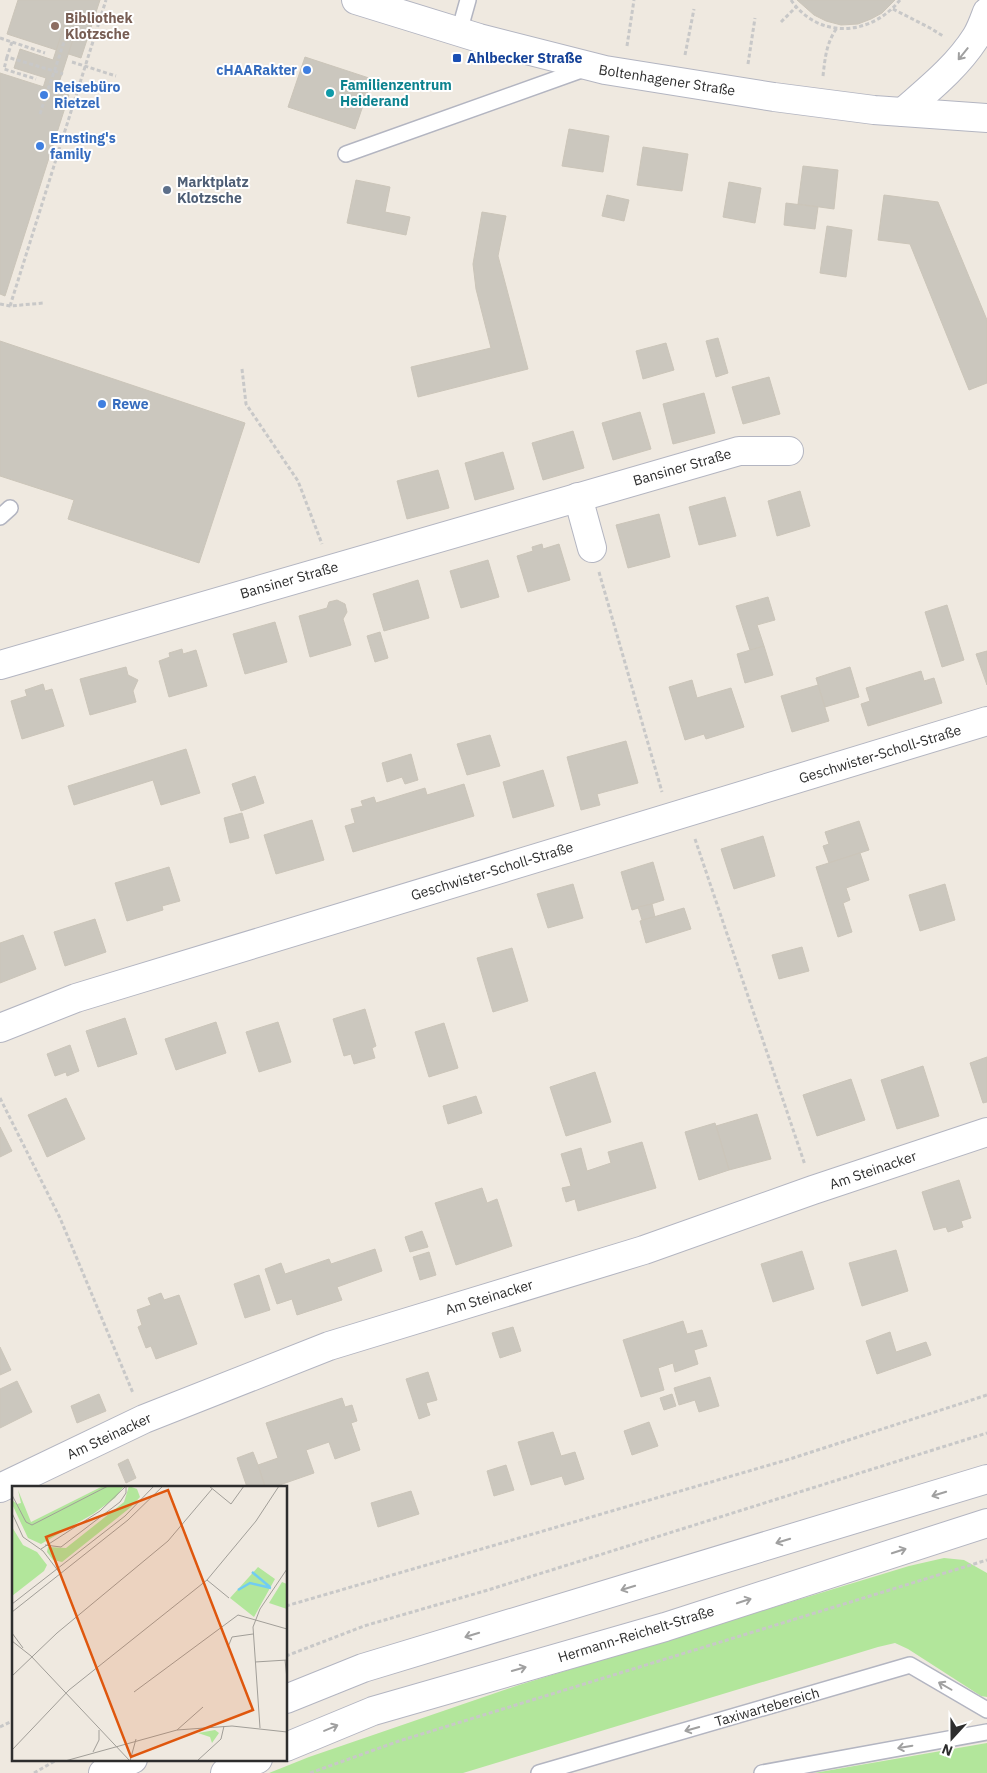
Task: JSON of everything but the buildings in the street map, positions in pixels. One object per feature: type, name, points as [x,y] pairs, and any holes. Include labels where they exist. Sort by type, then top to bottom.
[{"type":"street","name":"Boltenhagener Straße","points":[[356,0],[459,32],[589,67],[774,98],[874,110],[987,118]]},
{"type":"street","points":[[903,112],[944,76],[965,52],[977,35],[987,12]]},
{"type":"street","name":"Bansiner Straße","points":[[0,664],[738,451],[788,451]]},
{"type":"street","points":[[578,497],[592,548]]},
{"type":"street","name":"Geschwister-Scholl-Straße","points":[[0,1028],[76,998],[987,721]]},
{"type":"street","name":"Am Steinacker","points":[[0,1488],[144,1419],[329,1346],[644,1250],[813,1190],[987,1132]]},
{"type":"street","points":[[288,1698],[363,1668],[986,1481]]},
{"type":"street","name":"Hermann-Reichelt-Straße","points":[[288,1746],[373,1711],[665,1627],[987,1523]]},
{"type":"street","points":[[225,1773],[256,1760]]},
{"type":"lane","points":[[459,32],[468,0]]},
{"type":"lane","points":[[346,154],[589,67]]},
{"type":"lane","name":"Taxiwartebereich","points":[[538,1773],[910,1666],[987,1710]]},
{"type":"lane","points":[[762,1773],[987,1732]]},
{"type":"path","points":[[10,306],[106,0]]},
{"type":"path","points":[[626,53],[634,0]]},
{"type":"path","points":[[791,0],[806,16],[818,23],[837,28],[859,27],[872,23],[893,9],[900,0]]},
{"type":"path","points":[[781,22],[796,7]]},
{"type":"path","points":[[683,64],[694,9]]},
{"type":"path","points":[[893,9],[945,38]]},
{"type":"path","points":[[747,70],[755,18]]},
{"type":"path","points":[[822,80],[826,49],[831,36],[837,28]]},
{"type":"path","points":[[40,114],[52,71],[68,30]]},
{"type":"path","points":[[0,38],[45,53]]},
{"type":"path","points":[[12,42],[4,69],[36,79]]},
{"type":"path","points":[[8,57],[64,74]]},
{"type":"path","points":[[72,62],[116,76]]},
{"type":"path","points":[[55,84],[78,92]]},
{"type":"path","points":[[0,304],[10,306],[44,303]]},
{"type":"path","points":[[242,369],[246,404],[298,481],[331,568]]},
{"type":"path","points":[[592,548],[678,815],[813,1190]]},
{"type":"path","points":[[0,1098],[60,1218],[144,1419]]},
{"type":"path","points":[[288,1605],[790,1459],[987,1395]]},
{"type":"path","points":[[288,1655],[364,1626],[488,1590],[987,1433]]},
{"type":"path","points":[[310,1773],[399,1741],[987,1560]]},
{"type":"path","points":[[0,1727],[12,1721]]},
{"type":"path","points":[[34,1773],[56,1760]]},
{"type":"green space","points":[[944,1558],[964,1560],[987,1573],[987,1697],[981,1696],[908,1649],[895,1643],[463,1773],[269,1773],[309,1757],[519,1685],[909,1566]]},
{"type":"green space","points":[[987,1743],[987,1773],[814,1773]]},
{"type":"place","name":"Bibliothek Klotzsche","points":[[55,26]]},
{"type":"place","name":"Ahlbecker Straße","points":[[457,58]]},
{"type":"place","name":"cHAARakter","points":[[307,70]]},
{"type":"place","name":"Familienzentrum Heiderand","points":[[330,93]]},
{"type":"place","name":"Reisebüro Rietzel","points":[[44,95]]},
{"type":"place","name":"Ernsting's family","points":[[40,146]]},
{"type":"place","name":"Marktplatz Klotzsche","points":[[167,190]]},
{"type":"place","name":"Rewe","points":[[102,404]]}]
